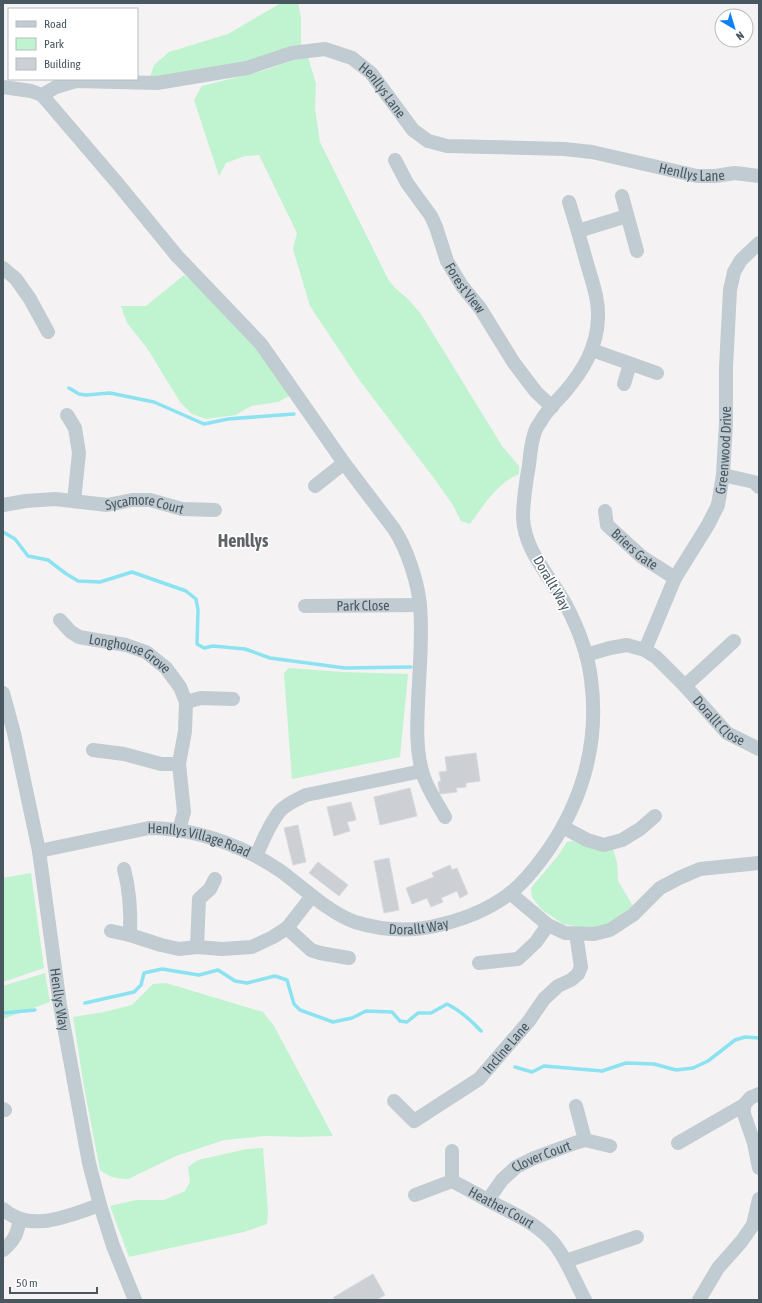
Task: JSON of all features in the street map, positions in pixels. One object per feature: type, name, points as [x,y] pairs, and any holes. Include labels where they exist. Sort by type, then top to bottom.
[{"type":"street","name":"Henllys Lane","points":[[42,95],[56,87],[76,81],[158,83],[248,68],[292,53],[325,49],[352,58],[371,73],[413,130],[428,141],[447,146],[564,149],[592,152],[697,176],[715,176],[735,173],[759,176]]},
{"type":"street","points":[[3,86],[31,91],[42,95],[118,184],[176,256],[261,344],[344,463],[402,540],[420,605],[421,625],[417,740],[422,771],[428,788],[445,817]]},
{"type":"street","name":"Forest View","points":[[394,160],[407,183],[431,216],[447,261],[462,286],[480,308],[514,362],[536,392],[552,407]]},
{"type":"street","points":[[622,196],[637,251]]},
{"type":"street","name":"Dorallt Way","points":[[256,856],[281,871],[332,910],[354,921],[380,928],[403,930],[432,927],[463,919],[487,908],[510,893],[533,870],[550,849],[574,806],[586,772],[592,745],[593,699],[591,677],[579,634],[566,604],[538,561],[528,541],[523,519],[524,497],[534,434],[541,420],[583,369],[592,350],[596,333],[598,317],[596,298],[569,202]]},
{"type":"street","points":[[578,231],[627,216]]},
{"type":"street","name":"Greenwood Drive","points":[[645,650],[675,578],[708,525],[718,504],[723,475],[726,423],[726,367],[730,290],[734,272],[741,260],[759,243]]},
{"type":"street","points":[[3,268],[16,279],[30,299],[48,332]]},
{"type":"street","points":[[592,350],[657,373]]},
{"type":"street","points":[[624,384],[630,364]]},
{"type":"street","points":[[67,415],[75,428],[79,453],[74,501]]},
{"type":"street","points":[[315,486],[344,463]]},
{"type":"street","points":[[723,475],[754,482],[759,487]]},
{"type":"street","name":"Sycamore Court","points":[[3,505],[26,501],[55,499],[107,505],[132,500],[150,500],[182,509],[215,510]]},
{"type":"street","name":"Briers Gate","points":[[605,511],[607,525],[642,556],[675,578]]},
{"type":"street","name":"Park Close","points":[[305,606],[420,605]]},
{"type":"street","name":"Longhouse Grove","points":[[60,620],[71,632],[79,637],[126,645],[146,652],[166,668],[180,686],[186,702],[185,731],[179,764],[184,812],[179,830]]},
{"type":"street","name":"Dorallt Close","points":[[685,686],[734,641]]},
{"type":"street","name":"Dorallt Close","points":[[586,655],[610,648],[627,646],[645,650],[656,657],[685,686],[727,733],[759,749]]},
{"type":"street","points":[[186,702],[201,698],[233,699]]},
{"type":"street","name":"Henllys Way","points":[[4,699],[17,746],[39,851],[60,1005],[84,1138],[100,1205],[113,1246],[135,1300]]},
{"type":"street","points":[[93,750],[124,754],[161,764],[179,764]]},
{"type":"street","name":"Henllys Village Road","points":[[39,851],[148,828],[167,828],[204,835],[236,846],[256,856],[280,811],[306,795],[422,771]]},
{"type":"street","points":[[563,827],[587,840],[604,846],[622,840],[640,829],[655,816]]},
{"type":"street","points":[[510,893],[548,925],[565,933],[594,934],[610,930],[633,915],[660,888],[679,878],[700,869],[759,863]]},
{"type":"street","points":[[124,869],[129,885],[130,935]]},
{"type":"street","points":[[197,947],[199,899],[210,889],[215,879]]},
{"type":"street","points":[[111,932],[130,935],[179,949],[197,947],[222,949],[252,947],[273,937],[287,928],[312,896]]},
{"type":"street","points":[[478,963],[518,959],[536,942],[548,925]]},
{"type":"street","points":[[287,928],[311,950],[348,958]]},
{"type":"street","name":"Incline Lane","points":[[394,1101],[414,1121],[479,1079],[529,1021],[544,999],[558,986],[571,980],[578,974],[581,966],[576,934]]},
{"type":"street","points":[[678,1143],[744,1105],[750,1098],[759,1094]]},
{"type":"street","points":[[744,1105],[744,1114],[754,1143],[759,1168]]},
{"type":"street","points":[[576,1106],[585,1140]]},
{"type":"street","name":"Clover Court","points":[[488,1200],[502,1180],[516,1167],[534,1158],[585,1140],[610,1146]]},
{"type":"street","name":"Heather Court","points":[[452,1151],[452,1181],[530,1222],[543,1232],[556,1245],[566,1261],[585,1300]]},
{"type":"street","points":[[415,1195],[452,1181]]},
{"type":"street","points":[[699,1300],[718,1268],[741,1242],[753,1225],[759,1199]]},
{"type":"street","points":[[3,1209],[20,1220],[35,1222],[48,1221],[100,1205]]},
{"type":"street","points":[[3,1250],[11,1243],[17,1232],[20,1220]]},
{"type":"street","points":[[566,1261],[637,1237]]},
{"type":"green space","points":[[281,3],[298,3],[301,18],[301,46],[238,64],[150,77],[154,65],[169,52],[228,34]]},
{"type":"green space","points":[[308,57],[316,84],[315,108],[320,142],[388,279],[421,314],[502,446],[519,466],[519,474],[511,478],[497,489],[470,524],[461,521],[453,505],[360,381],[310,306],[293,249],[297,233],[259,155],[245,156],[226,163],[219,176],[194,100],[202,86],[266,70],[293,60]]},
{"type":"green space","points":[[184,275],[193,282],[259,350],[291,395],[278,402],[251,406],[236,415],[206,419],[192,414],[180,402],[147,348],[127,323],[121,306],[146,306]]},
{"type":"green space","points":[[289,668],[342,672],[408,674],[400,757],[292,779],[284,673]]},
{"type":"green space","points":[[572,841],[601,849],[613,848],[617,863],[618,881],[633,906],[622,915],[603,926],[585,928],[563,924],[541,909],[532,897],[531,888],[557,857],[567,842]]},
{"type":"green space","points":[[31,873],[44,968],[3,982],[3,878]]},
{"type":"green space","points":[[45,973],[50,1002],[3,1019],[3,986]]},
{"type":"green space","points":[[166,983],[263,1012],[274,1026],[333,1136],[265,1136],[224,1140],[176,1156],[128,1179],[113,1177],[100,1170],[84,1087],[73,1017],[104,1012],[132,1005],[153,984]]},
{"type":"green space","points":[[263,1148],[268,1211],[267,1224],[244,1232],[129,1257],[110,1206],[136,1200],[164,1200],[185,1191],[190,1182],[188,1167],[198,1160],[247,1149]]},
{"type":"building","points":[[476,753],[480,781],[466,783],[466,787],[456,788],[457,792],[440,794],[438,782],[441,781],[439,772],[447,771],[445,757]]},
{"type":"building","points":[[410,788],[417,816],[380,825],[374,797]]},
{"type":"building","points":[[351,802],[356,820],[347,822],[350,831],[334,836],[327,807]]},
{"type":"building","points":[[298,825],[306,862],[293,865],[284,828]]},
{"type":"building","points":[[389,858],[399,910],[384,913],[374,861]]},
{"type":"building","points":[[318,862],[348,885],[339,896],[309,873]]},
{"type":"building","points":[[450,865],[452,870],[457,868],[468,894],[460,898],[457,891],[441,898],[443,902],[431,907],[427,898],[412,904],[406,888],[434,877],[432,873]]},
{"type":"building","points":[[373,1274],[385,1295],[378,1299],[379,1300],[334,1300],[334,1297]]},
{"type":"waterway","points":[[69,388],[79,394],[86,395],[110,393],[154,402],[204,424],[228,419],[294,414]]},
{"type":"waterway","points":[[3,532],[15,539],[28,556],[48,560],[78,581],[100,582],[132,572],[186,591],[196,599],[198,610],[197,644],[204,648],[213,646],[245,649],[270,658],[345,668],[411,667]]},
{"type":"waterway","points":[[85,1003],[134,992],[141,985],[144,973],[162,969],[199,975],[218,970],[235,981],[247,983],[275,976],[287,980],[294,1004],[300,1010],[333,1022],[352,1018],[366,1011],[392,1012],[400,1021],[407,1022],[418,1013],[431,1013],[447,1004],[466,1016],[481,1031]]},
{"type":"waterway","points":[[3,1013],[35,1010]]},
{"type":"waterway","points":[[515,1067],[532,1072],[544,1066],[602,1071],[626,1063],[654,1064],[676,1070],[693,1068],[708,1061],[735,1040],[745,1037],[759,1038]]},
{"type":"district","name":"Henllys","points":[[243,541]]}]
